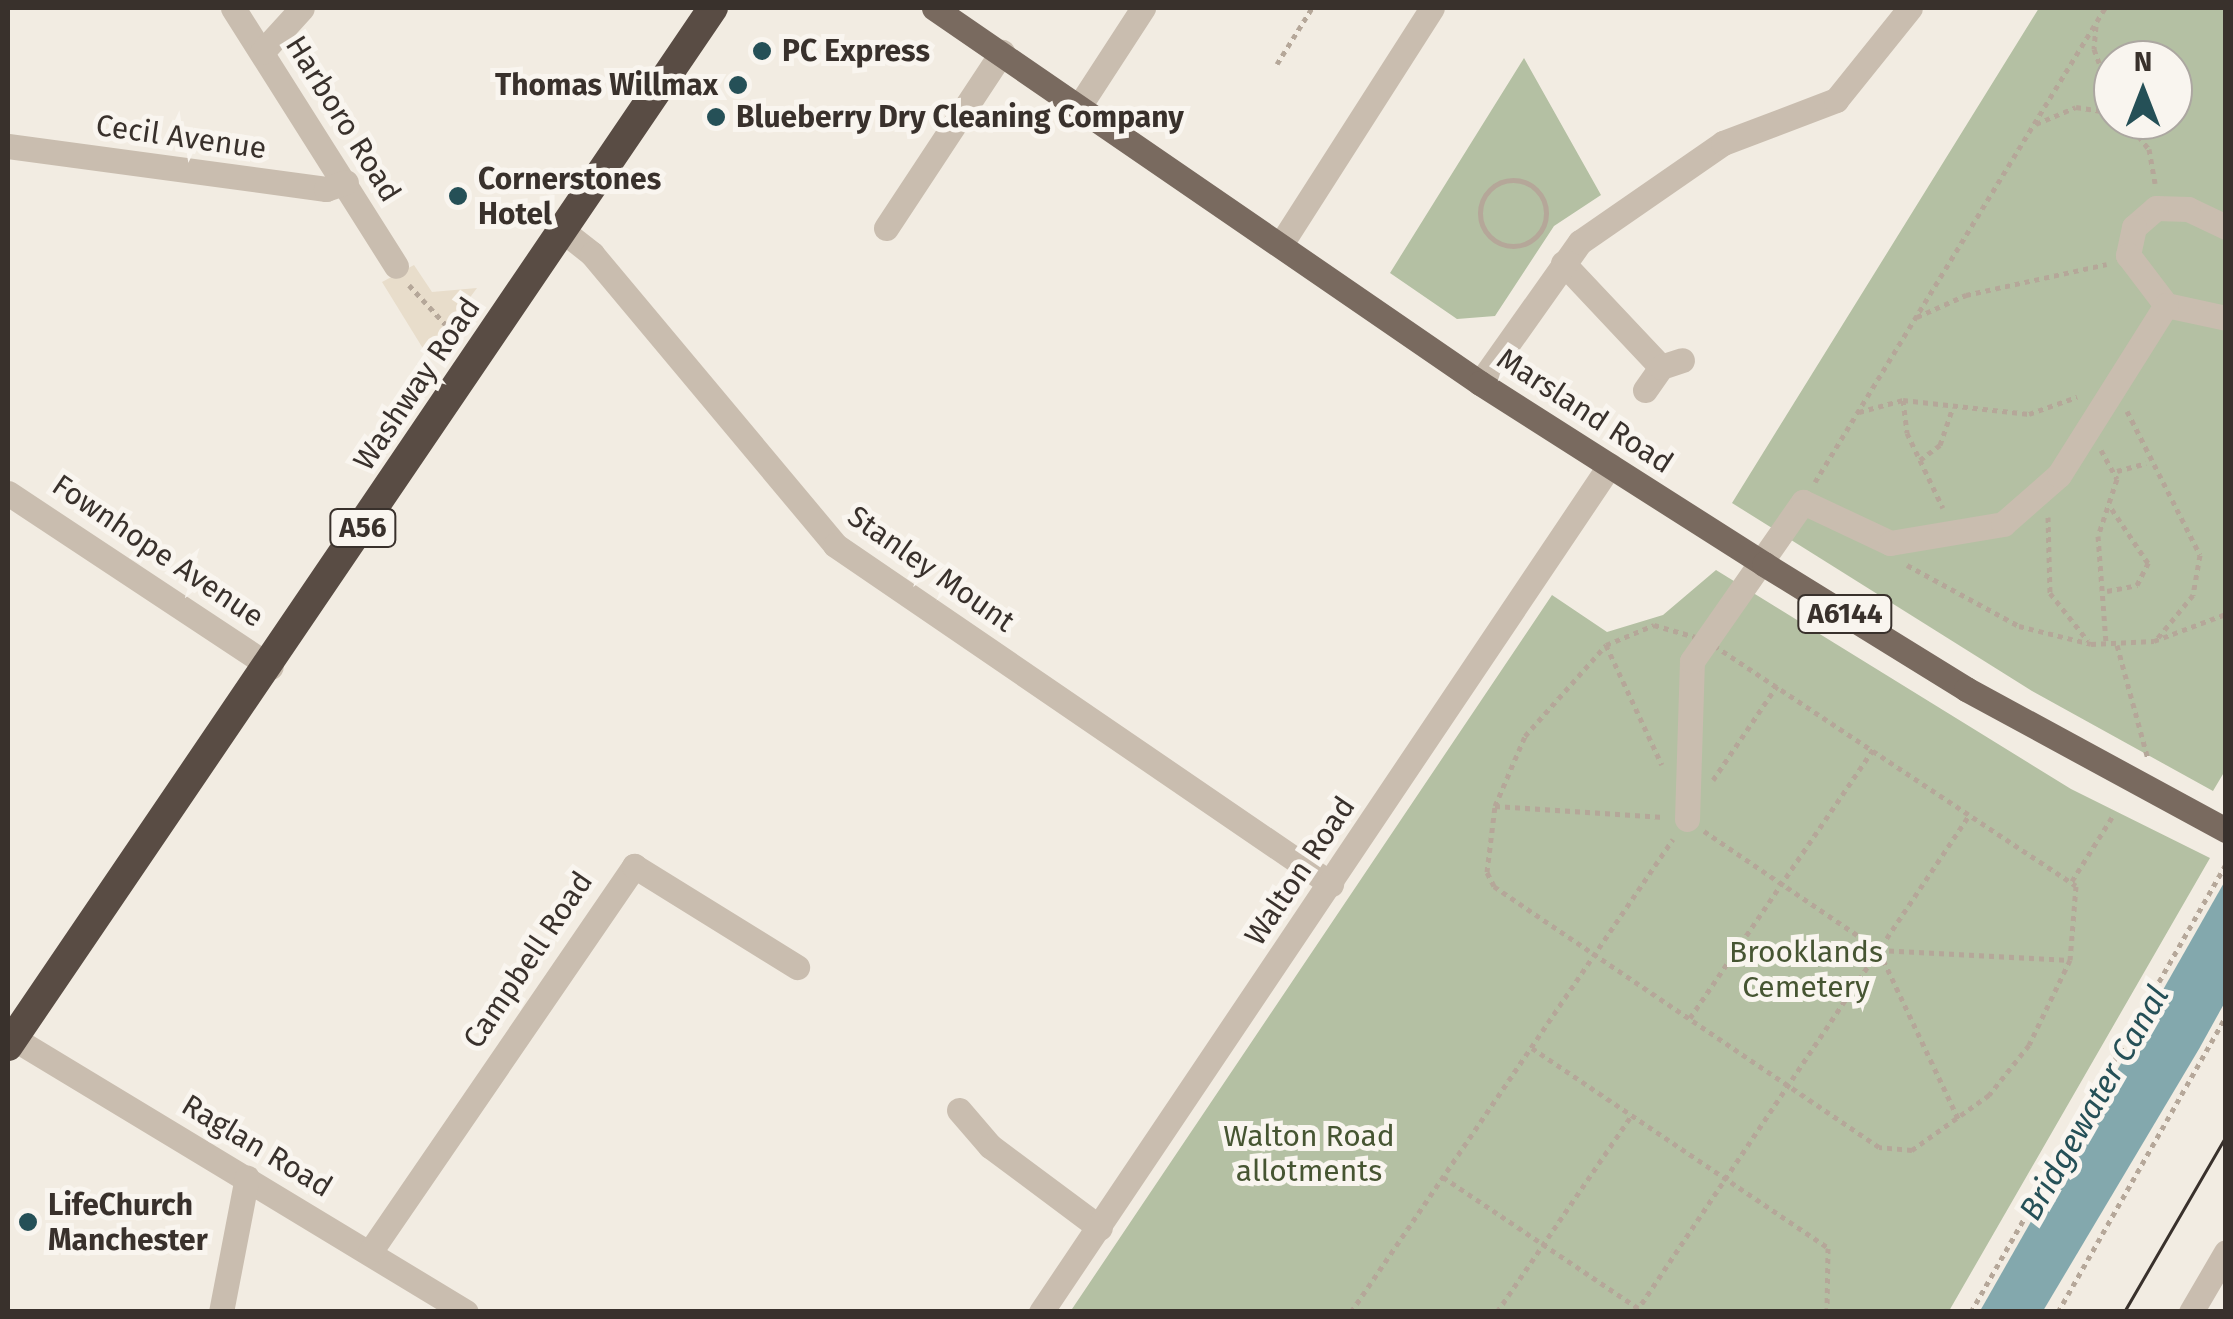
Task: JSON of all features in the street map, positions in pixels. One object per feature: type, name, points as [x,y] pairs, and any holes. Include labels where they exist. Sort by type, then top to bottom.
[{"type":"highway","name":"Washway Road","points":[[9,1040],[271,667],[712,8]]},
{"type":"main road","name":"Marsland Road","points":[[934,8],[1080,104],[1480,382],[1610,466],[1764,564],[2222,829]]},
{"type":"street","name":"Harboro Road","points":[[234,8],[396,266]]},
{"type":"street","points":[[262,52],[302,8]]},
{"type":"street","points":[[1080,104],[1143,8]]},
{"type":"street","points":[[1280,244],[1432,8]]},
{"type":"street","points":[[1480,382],[1563,263],[1594,230],[1647,204],[1723,143],[1836,100],[1910,8]]},
{"type":"street","points":[[886,228],[1002,52]]},
{"type":"street","name":"Cecil Avenue","points":[[8,146],[326,189],[346,182]]},
{"type":"street","points":[[2226,227],[2188,209],[2156,208],[2134,228],[2128,255],[2166,304],[2226,318]]},
{"type":"street","name":"Stanley Mount","points":[[563,232],[592,254],[824,535],[1331,884]]},
{"type":"street","points":[[1563,263],[1671,364],[1645,390]]},
{"type":"street","points":[[1687,819],[1687,690],[1706,640],[1764,564],[1804,502],[1864,537],[1947,541],[2014,518],[2059,476],[2166,304]]},
{"type":"street","name":"Walton Road","points":[[1040,1312],[1610,466]]},
{"type":"street","name":"Fownhope Avenue","points":[[8,493],[271,667]]},
{"type":"street","name":"Campbell Road","points":[[370,1252],[634,866],[797,968]]},
{"type":"street","name":"Raglan Road","points":[[9,1040],[247,1177],[466,1312]]},
{"type":"street","points":[[959,1110],[990,1146],[1100,1228]]},
{"type":"street","points":[[221,1312],[247,1177]]},
{"type":"street","points":[[2191,1312],[2226,1252]]},
{"type":"path","points":[[1277,64],[1312,8]]},
{"type":"path","points":[[1804,502],[2105,8]]},
{"type":"path","points":[[2095,40],[2098,18]]},
{"type":"path","points":[[2033,126],[2076,107],[2093,110]]},
{"type":"path","points":[[2141,140],[2149,150],[2156,208]]},
{"type":"path","points":[[1519,180],[1539,191],[1547,212],[1532,240],[1501,244],[1485,231],[1482,200],[1497,184],[1519,180]]},
{"type":"path","points":[[1914,318],[1966,294],[2062,279],[2128,255]]},
{"type":"path","points":[[396,266],[479,354]]},
{"type":"path","points":[[2127,368],[2126,406],[2146,463],[2188,516],[2200,555],[2193,595],[2154,642]]},
{"type":"path","points":[[1858,412],[1903,400],[2028,414],[2084,394]]},
{"type":"path","points":[[1903,400],[1920,460],[1940,498],[1947,541]]},
{"type":"path","points":[[1920,460],[1940,445],[1953,406]]},
{"type":"path","points":[[2082,437],[2117,471]]},
{"type":"path","points":[[2117,471],[2146,463]]},
{"type":"path","points":[[2106,644],[2108,591],[2098,547],[2117,471]]},
{"type":"path","points":[[2059,476],[2044,573],[2059,609],[2091,644]]},
{"type":"path","points":[[2108,505],[2148,564],[2137,585],[2108,591]]},
{"type":"path","points":[[1864,537],[1973,604],[2091,644],[2154,642],[2226,614]]},
{"type":"path","points":[[2072,881],[1706,640],[1654,625],[1606,645],[1524,736],[1496,806],[1487,872],[1494,886],[1889,1153],[1912,1150],[1958,1120],[2029,1045],[2070,960],[2072,881],[2114,814]]},
{"type":"path","points":[[1606,645],[1687,819],[1878,950],[1958,1120]]},
{"type":"path","points":[[2117,645],[2148,759]]},
{"type":"path","points":[[1363,1312],[1353,1309],[1777,686]]},
{"type":"path","points":[[1690,1018],[1873,750]]},
{"type":"path","points":[[1496,806],[1687,819]]},
{"type":"path","points":[[1443,1177],[1637,1310],[1970,814]]},
{"type":"path","points":[[1971,1312],[2226,864]]},
{"type":"path","points":[[1878,950],[2070,960]]},
{"type":"path","points":[[2058,1312],[2226,1016]]},
{"type":"path","points":[[1531,1048],[1828,1248],[1826,1312]]},
{"type":"path","points":[[1497,1312],[1631,1115]]},
{"type":"green space","points":[[2039,8],[2225,8],[2226,769],[2213,791],[2032,691],[1732,503]]},
{"type":"green space","points":[[1524,58],[1601,195],[1554,226],[1495,316],[1457,319],[1390,273]]},
{"type":"green space","name":"Brooklands Cemetery","points":[[1716,570],[2071,789],[2210,858],[1949,1311],[1070,1312],[1552,595],[1607,632],[1663,615]]},
{"type":"shaded area","points":[[414,265],[432,292],[477,288],[427,355],[382,282]]},
{"type":"water","points":[[2225,881],[2225,1002],[2199,1049],[2043,1311],[1980,1311]]},
{"type":"tram line","points":[[2124,1312],[2226,1136]]},
{"type":"place","name":"PC Express","points":[[762,51]]},
{"type":"place","name":"Thomas Willmax","points":[[738,85]]},
{"type":"place","name":"Blueberry Dry Cleaning Company","points":[[716,117]]},
{"type":"place","name":"Cornerstones Hotel","points":[[458,196]]},
{"type":"place","name":"LifeChurch Manchester","points":[[28,1222]]},
{"type":"water label","name":"Bridgewater Canal","points":[[2094,1103]]},
{"type":"park label","name":"Walton Road allotments","points":[[1309,1153]]}]
